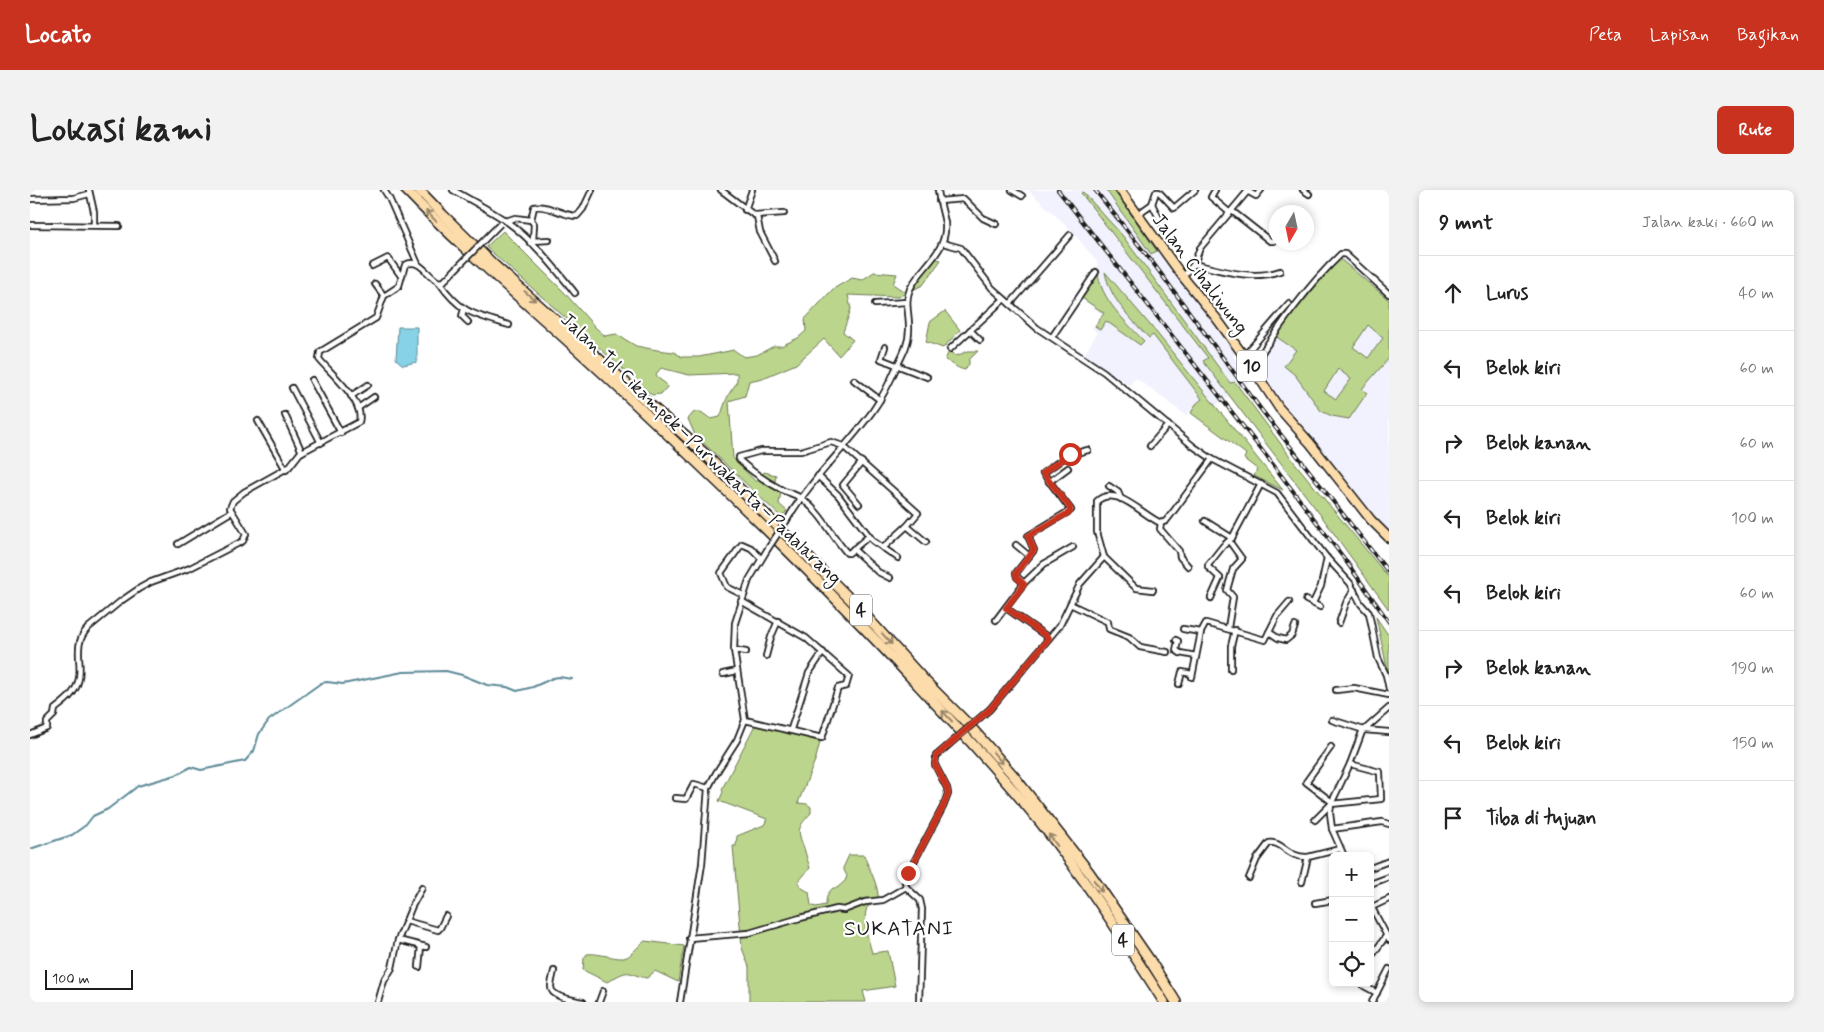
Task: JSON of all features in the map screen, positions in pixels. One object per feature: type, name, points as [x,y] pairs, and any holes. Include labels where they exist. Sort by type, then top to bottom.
[{"type":"highway","name":"Jalan Tol Cikampek–Purwakarta–Padalarang","points":[[406,190],[467,251],[626,395],[850,612],[973,744],[1042,825],[1082,879],[1164,1002]]},
{"type":"highway","name":"Jalan Tol Cikampek–Purwakarta–Padalarang","points":[[419,190],[494,264],[704,453],[856,605],[926,682],[968,724],[1013,775],[1089,872],[1176,1002]]},
{"type":"highway","name":"Jalan Cihaliwung","points":[[1121,190],[1136,215],[1252,367],[1278,408],[1310,443],[1371,520],[1389,538]]},
{"type":"street","points":[[65,198],[66,190]]},
{"type":"street","points":[[384,190],[418,264]]},
{"type":"street","points":[[453,190],[503,221],[532,242],[576,293]]},
{"type":"street","points":[[532,242],[534,224],[531,220],[532,209],[535,206],[542,206],[567,215],[578,216],[592,190]]},
{"type":"street","points":[[721,190],[745,210],[757,216],[784,213]]},
{"type":"street","points":[[680,1002],[702,864],[708,788],[738,740],[744,720],[734,650],[734,632],[741,601],[749,580],[766,550],[801,498],[871,414],[898,365],[908,340],[910,328],[907,302],[910,288],[943,243],[945,223],[938,190]]},
{"type":"street","points":[[1012,190],[1022,196]]},
{"type":"street","points":[[1136,215],[1152,204],[1156,192],[1159,192],[1174,208],[1195,190]]},
{"type":"street","points":[[1215,190],[1211,197],[1269,240]]},
{"type":"street","points":[[1183,278],[1194,264],[1200,248],[1231,212],[1246,191],[1256,196],[1261,190]]},
{"type":"street","points":[[1304,190],[1309,194]]},
{"type":"street","points":[[745,210],[750,191]]},
{"type":"street","points":[[30,199],[65,198],[89,192],[94,212],[94,225]]},
{"type":"street","points":[[939,201],[964,199],[983,218],[996,224]]},
{"type":"street","points":[[1152,204],[1163,226]]},
{"type":"street","points":[[757,216],[760,232],[775,261]]},
{"type":"street","points":[[439,282],[444,281],[503,221],[514,218],[531,220]]},
{"type":"street","points":[[30,225],[119,226]]},
{"type":"street","points":[[1010,304],[1070,236]]},
{"type":"street","points":[[532,242],[549,240]]},
{"type":"street","points":[[943,243],[961,248],[992,288],[1037,328],[1104,372],[1193,446],[1212,459],[1277,493],[1326,558],[1350,583],[1361,604],[1370,613],[1378,658],[1386,675],[1389,689]]},
{"type":"street","points":[[1252,367],[1283,321],[1341,254],[1345,254],[1389,294]]},
{"type":"street","points":[[372,266],[388,258],[401,276]]},
{"type":"street","points":[[30,735],[46,729],[48,720],[54,715],[55,709],[70,697],[78,683],[78,653],[86,630],[121,600],[140,588],[190,568],[243,541],[246,534],[231,512],[233,501],[244,492],[286,470],[302,452],[359,422],[358,408],[351,396],[319,359],[320,353],[374,321],[380,312],[384,296],[399,286],[405,265],[410,262],[423,267],[428,274],[439,282],[450,298],[472,314],[509,325]]},
{"type":"street","points":[[1194,264],[1216,270],[1254,275],[1280,272]]},
{"type":"street","points":[[1052,337],[1096,272]]},
{"type":"street","points":[[375,284],[384,296]]},
{"type":"street","points":[[950,350],[1004,299]]},
{"type":"street","points":[[875,304],[907,302]]},
{"type":"street","points":[[1244,356],[1289,304]]},
{"type":"street","points":[[464,308],[462,316],[468,322]]},
{"type":"street","points":[[970,330],[980,340]]},
{"type":"street","points":[[886,347],[881,358],[927,377]]},
{"type":"street","points":[[312,380],[341,433]]},
{"type":"street","points":[[854,380],[880,400]]},
{"type":"street","points":[[351,396],[368,385]]},
{"type":"street","points":[[292,388],[321,443]]},
{"type":"street","points":[[358,408],[374,396]]},
{"type":"street","points":[[285,415],[302,452]]},
{"type":"street","points":[[258,421],[286,470]]},
{"type":"street","points":[[1150,446],[1168,425]]},
{"type":"street","points":[[869,536],[849,553],[846,553],[820,514],[801,498],[782,490],[742,463],[739,457],[761,451],[801,451],[831,442],[843,446],[917,512],[917,516],[883,548]]},
{"type":"street","points":[[1024,584],[1017,578],[1016,573],[1034,548],[1028,536],[1070,510],[1043,474],[1044,471],[1068,455],[1088,450]]},
{"type":"street","points":[[1161,523],[1166,521],[1212,459]]},
{"type":"street","points":[[859,504],[843,485],[862,462]]},
{"type":"street","points":[[1049,482],[1068,468]]},
{"type":"street","points":[[818,476],[838,495],[873,541],[898,558]]},
{"type":"street","points":[[1211,598],[1220,578],[1218,574],[1210,569],[1208,564],[1231,539],[1261,484]]},
{"type":"street","points":[[1109,486],[1118,492],[1122,499]]},
{"type":"street","points":[[1153,590],[1136,588],[1104,557],[1097,532],[1097,501],[1108,497],[1122,499],[1161,523]]},
{"type":"street","points":[[178,544],[231,512]]},
{"type":"street","points":[[1205,521],[1231,539],[1242,559],[1233,570],[1227,590],[1233,595],[1228,628]]},
{"type":"street","points":[[1161,523],[1160,529],[1188,566]]},
{"type":"street","points":[[907,526],[926,542]]},
{"type":"street","points":[[743,595],[727,587],[721,573],[742,544],[752,548],[761,558]]},
{"type":"street","points":[[1016,545],[1028,555]]},
{"type":"street","points":[[996,620],[1024,584],[1051,559],[1073,547]]},
{"type":"street","points":[[854,549],[878,572],[890,578]]},
{"type":"street","points":[[919,1002],[922,909],[920,900],[916,894],[910,892],[906,887],[905,881],[948,794],[947,788],[935,765],[936,756],[990,709],[1060,625],[1080,584],[1104,557]]},
{"type":"street","points":[[1313,603],[1321,586],[1326,558]]},
{"type":"street","points":[[1339,623],[1346,603],[1354,590]]},
{"type":"street","points":[[1306,600],[1320,607]]},
{"type":"street","points":[[741,601],[806,638],[849,675],[846,686],[838,688],[822,738],[791,729],[744,720]]},
{"type":"street","points":[[1179,684],[1182,672],[1192,676],[1201,632],[1207,622],[1265,640],[1277,616],[1289,602]]},
{"type":"street","points":[[1070,604],[1108,622],[1109,629],[1129,637],[1140,647],[1167,652]]},
{"type":"street","points":[[1006,608],[1049,638]]},
{"type":"street","points":[[766,656],[771,637],[778,622]]},
{"type":"street","points":[[1269,632],[1278,638],[1286,640],[1292,635],[1295,626]]},
{"type":"street","points":[[1183,629],[1201,632]]},
{"type":"street","points":[[1231,669],[1231,646],[1235,630]]},
{"type":"street","points":[[1176,640],[1178,641],[1176,650],[1178,652],[1196,656]]},
{"type":"street","points":[[734,650],[746,652]]},
{"type":"street","points":[[791,729],[809,673],[823,652]]},
{"type":"street","points":[[723,674],[737,671]]},
{"type":"street","points":[[1336,690],[1354,688],[1389,695]]},
{"type":"street","points":[[1315,820],[1331,803],[1350,764],[1359,737],[1364,730],[1389,708]]},
{"type":"street","points":[[1332,720],[1364,730],[1389,732]]},
{"type":"street","points":[[1331,747],[1306,782],[1331,803],[1381,799],[1380,772],[1350,764]]},
{"type":"street","points":[[675,798],[686,799],[694,784],[708,788]]},
{"type":"street","points":[[1249,878],[1257,859],[1268,843],[1278,844],[1294,856],[1308,857],[1340,850],[1332,829],[1331,803]]},
{"type":"street","points":[[1332,829],[1382,822],[1389,824]]},
{"type":"street","points":[[1302,882],[1308,857]]},
{"type":"street","points":[[1374,867],[1389,861]]},
{"type":"street","points":[[1374,883],[1389,877]]},
{"type":"street","points":[[689,938],[748,933],[800,918],[838,909],[844,910],[865,902],[883,900],[906,887]]},
{"type":"street","points":[[378,1002],[384,981],[392,968],[398,940],[412,906],[422,888]]},
{"type":"street","points":[[1374,905],[1389,899]]},
{"type":"street","points":[[1314,903],[1329,901]]},
{"type":"street","points":[[1374,912],[1388,938],[1374,953]]},
{"type":"street","points":[[406,922],[439,930],[446,916]]},
{"type":"street","points":[[398,940],[423,946],[419,966]]},
{"type":"street","points":[[1372,1002],[1389,969]]},
{"type":"street","points":[[554,971],[551,989],[553,992],[557,996],[583,1002]]},
{"type":"street","points":[[1366,987],[1377,993]]},
{"type":"street","points":[[599,1002],[603,991]]},
{"type":"shaded area","points":[[1028,190],[1115,190],[1182,283],[1237,351],[1233,356],[1252,380],[1199,417],[1190,411],[1187,416],[1136,378],[1129,385],[1084,355],[1097,333],[1092,328],[1102,314],[1080,298],[1098,269],[1097,262],[1070,229]]},
{"type":"shaded area","points":[[1338,254],[1389,296],[1389,534],[1376,523],[1268,383],[1255,355]]},
{"type":"green space","points":[[1106,190],[1114,190],[1157,251],[1151,254]]},
{"type":"green space","points":[[1083,192],[1122,235],[1230,383],[1235,382],[1295,463],[1389,578],[1389,610],[1322,517],[1203,361],[1208,358],[1081,193]]},
{"type":"green space","points":[[503,231],[605,336],[616,334],[636,346],[674,352],[682,357],[699,357],[734,350],[744,357],[757,355],[774,346],[781,346],[798,338],[806,331],[805,319],[833,289],[852,278],[862,280],[874,272],[897,274],[893,284],[906,293],[933,258],[941,260],[923,285],[898,297],[848,295],[851,309],[843,332],[853,340],[839,356],[824,339],[796,364],[763,378],[749,381],[745,396],[729,401],[733,458],[756,482],[764,472],[776,475],[774,487],[781,491],[779,504],[787,511],[781,517],[695,435],[688,419],[694,412],[701,412],[711,419],[720,417],[736,383],[737,373],[689,375],[661,368],[656,374],[667,387],[661,394],[652,395],[486,247]]},
{"type":"green space","points":[[1339,258],[1389,300],[1389,358],[1362,389],[1367,393],[1349,419],[1332,416],[1321,411],[1295,375],[1284,366],[1296,350],[1275,336]],"holes":[[[1368,325],[1383,338],[1368,358],[1353,347]],[[1338,369],[1351,379],[1336,399],[1324,391]]]},
{"type":"green space","points":[[1098,272],[1104,292],[1115,310],[1144,341],[1140,345],[1106,321],[1100,330],[1095,326],[1104,313],[1082,298]]},
{"type":"green space","points":[[1105,272],[1156,332],[1283,490],[1254,476],[1257,469],[1244,459],[1246,454],[1191,413],[1196,404],[1202,399],[1153,335],[1149,338],[1122,308],[1111,291]]},
{"type":"green space","points":[[945,311],[960,330],[943,348],[926,342],[930,322]]},
{"type":"green space","points":[[949,351],[956,356],[968,351],[978,351],[969,360],[965,370],[945,360]]},
{"type":"green space","points":[[1376,617],[1389,636],[1389,677]]},
{"type":"green space","points":[[755,725],[796,734],[820,742],[816,758],[798,803],[807,804],[811,807],[811,813],[803,822],[799,833],[810,868],[798,882],[802,888],[809,892],[811,905],[816,907],[826,905],[829,892],[845,881],[847,876],[843,868],[849,855],[864,855],[876,884],[878,896],[878,902],[867,907],[865,924],[867,936],[872,953],[888,951],[895,986],[863,991],[866,1002],[749,1002],[749,967],[742,948],[733,846],[736,846],[737,836],[764,825],[767,819],[719,801],[723,792],[722,789]]},
{"type":"green space","points":[[645,941],[684,946],[678,982],[655,971],[647,978],[627,973],[621,974],[607,982],[583,970],[584,958],[587,954],[623,958],[629,956]]},
{"type":"water","points":[[398,327],[417,327],[417,362],[403,365],[396,359]]},
{"type":"waterway","points":[[30,849],[72,835],[86,825],[93,816],[108,809],[138,786],[176,775],[191,767],[201,770],[245,761],[254,751],[259,734],[269,720],[321,683],[343,684],[403,672],[446,671],[487,685],[507,687],[517,691],[533,687],[553,678],[572,679]]},
{"type":"railway","points":[[1058,190],[1271,462],[1343,557],[1389,622]]},
{"type":"railway","points":[[1095,190],[1153,263],[1260,408],[1389,573]]},
{"type":"district","name":"SUKATANI","points":[[899,928]]},
{"type":"route","points":[[908,873],[948,794],[947,788],[935,765],[936,756],[990,709],[1049,638],[1006,608],[1024,584],[1017,578],[1016,573],[1028,555],[1034,550],[1034,546],[1027,538],[1029,534],[1070,512],[1070,508],[1043,473],[1070,454]]}]
